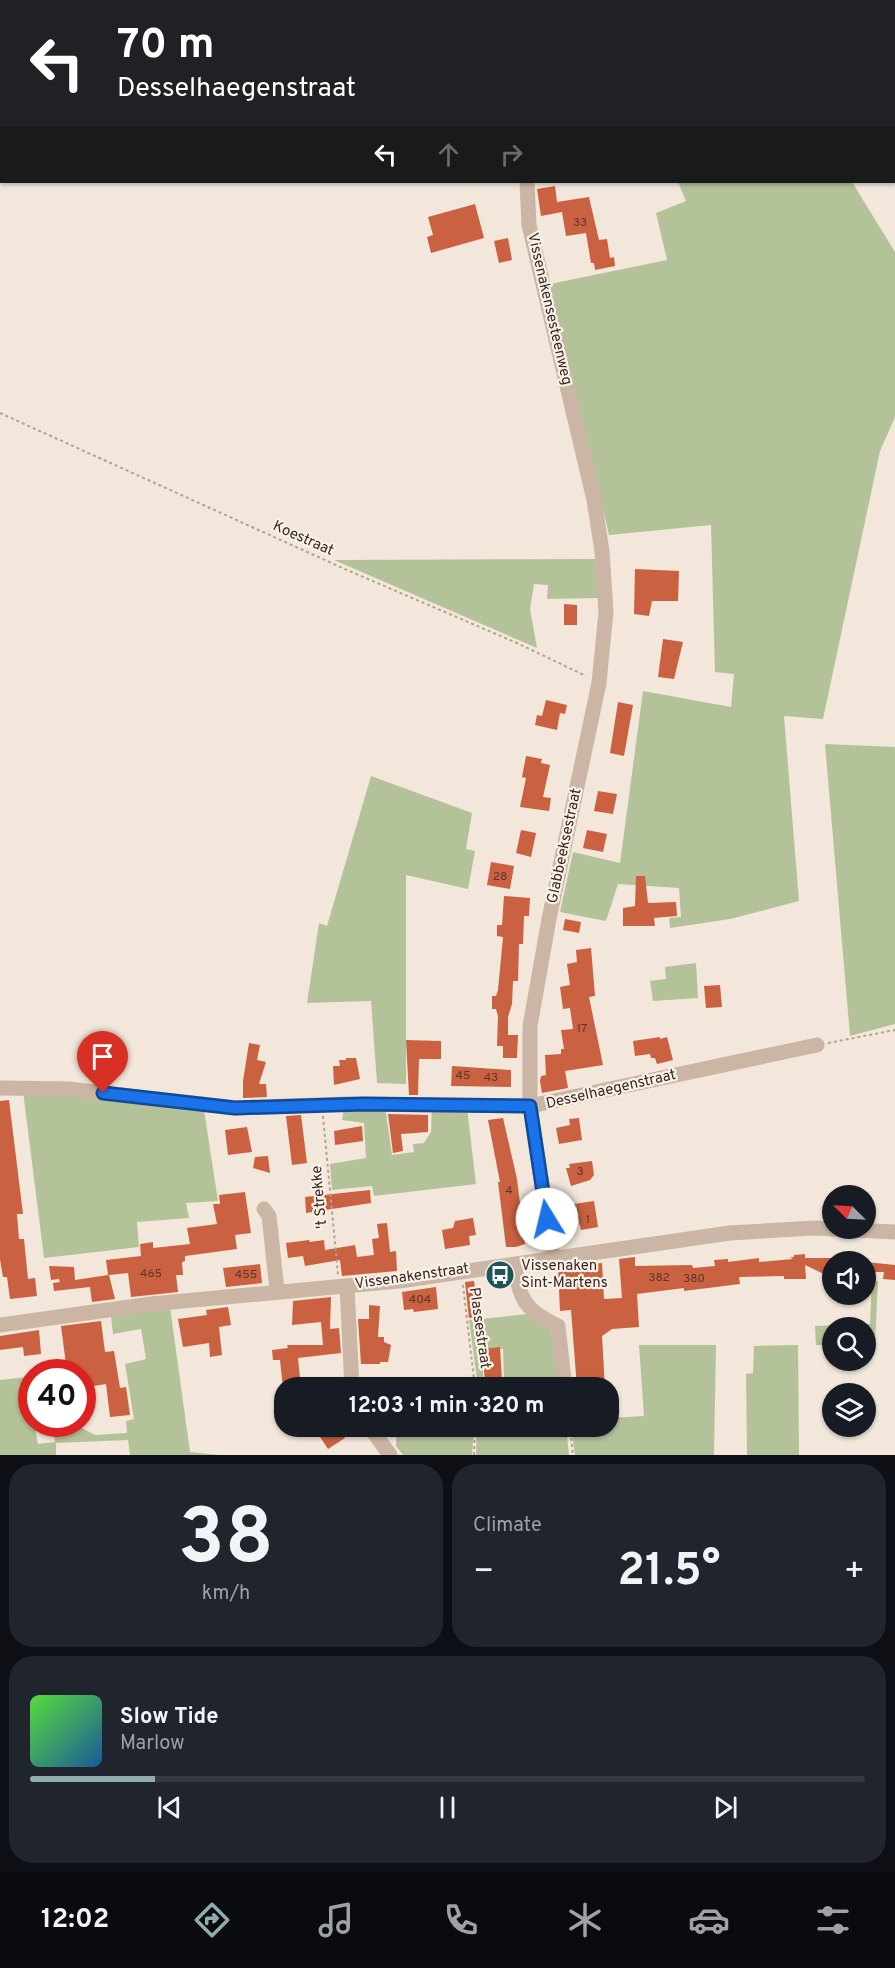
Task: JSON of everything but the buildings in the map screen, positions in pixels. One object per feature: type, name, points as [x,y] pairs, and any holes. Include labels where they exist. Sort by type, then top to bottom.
[{"type":"street","name":"Vissenakensesteenweg","points":[[527,183],[529,225],[578,436]]},
{"type":"street","name":"Glabbeeksestraat","points":[[553,1257],[530,1106],[528,1055],[534,998],[599,683],[604,644],[605,580],[600,535],[578,436]]},
{"type":"street","name":"Desselhaegenstraat","points":[[0,1088],[69,1089],[235,1108],[322,1105],[530,1106],[817,1045]]},
{"type":"street","points":[[264,1209],[269,1216],[277,1290]]},
{"type":"street","name":"Vissenakenstraat","points":[[0,1325],[151,1304],[277,1290],[343,1286],[770,1229],[895,1232]]},
{"type":"street","points":[[515,1264],[517,1287],[522,1300],[544,1320],[558,1326],[564,1377]]},
{"type":"street","points":[[343,1286],[351,1377]]},
{"type":"street","points":[[377,1437],[390,1455]]},
{"type":"path","name":"Koestraat","points":[[0,413],[273,537],[533,650],[599,683]]},
{"type":"path","points":[[817,1045],[895,1030]]},
{"type":"path","name":"'t Strekke","points":[[322,1105],[343,1286]]},
{"type":"path","name":"Plassestraat","points":[[460,1270],[471,1339],[474,1377]]},
{"type":"path","points":[[474,1455],[475,1437]]},
{"type":"path","points":[[571,1437],[573,1455]]},
{"type":"green space","points":[[678,183],[853,183],[895,252],[895,417],[880,451],[823,719],[784,716],[799,901],[730,919],[670,928],[669,918],[681,917],[679,888],[618,884],[606,921],[560,912],[573,852],[620,863],[643,691],[731,707],[734,674],[715,672],[711,525],[609,535],[550,284],[667,260],[656,213],[686,201]]},
{"type":"green space","points":[[595,559],[599,598],[547,599],[548,585],[534,584],[530,609],[537,648],[334,560]]},
{"type":"green space","points":[[825,744],[895,747],[895,1024],[850,1036]]},
{"type":"green space","points":[[371,776],[472,813],[466,849],[475,851],[468,889],[406,875],[406,1084],[377,1083],[371,1001],[307,1003],[319,923],[327,926]]},
{"type":"green space","points":[[696,963],[698,998],[653,1001],[650,981],[666,979],[665,967]]},
{"type":"green space","points":[[23,1091],[204,1110],[218,1201],[186,1203],[189,1218],[137,1222],[139,1247],[44,1258]]},
{"type":"green space","points":[[385,1106],[392,1155],[414,1152],[413,1144],[424,1143],[431,1132],[432,1107],[467,1108],[476,1184],[374,1196],[372,1186],[332,1190],[330,1164],[366,1158],[364,1123],[342,1120],[344,1108]]},
{"type":"green space","points":[[876,1281],[878,1281],[876,1323],[876,1317],[870,1317],[871,1305],[876,1305]]},
{"type":"green space","points":[[170,1307],[190,1452],[219,1455],[130,1455],[128,1440],[56,1443],[56,1455],[0,1455],[0,1380],[18,1378],[18,1437],[37,1437],[38,1444],[55,1442],[54,1437],[96,1437],[96,1435],[127,1433],[126,1421],[134,1419],[125,1364],[146,1359],[141,1329],[113,1334],[111,1316]]},
{"type":"green space","points":[[529,1314],[550,1326],[560,1377],[504,1377],[503,1349],[483,1348],[483,1377],[477,1377],[469,1320]]},
{"type":"green space","points":[[815,1326],[822,1326],[822,1345],[816,1345]]},
{"type":"green space","points":[[639,1345],[716,1345],[714,1455],[575,1455],[572,1437],[619,1437],[619,1417],[644,1416]]},
{"type":"green space","points":[[798,1345],[799,1455],[747,1455],[746,1374],[753,1373],[754,1346]]},
{"type":"green space","points":[[396,1437],[473,1437],[472,1455],[403,1455],[396,1446]]},
{"type":"green space","points":[[477,1437],[567,1437],[569,1455],[476,1455]]},
{"type":"place","name":"Vissenaken Sint-Martens","points":[[500,1275]]},
{"type":"route","points":[[103,1093],[235,1108],[364,1104],[530,1106],[547,1219]]}]
